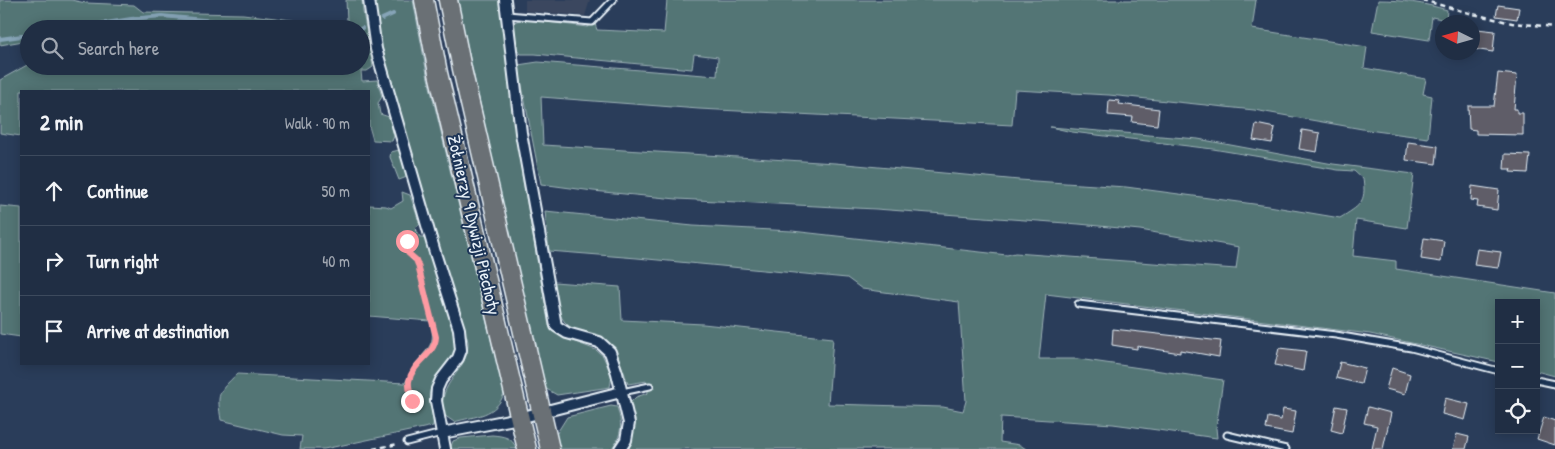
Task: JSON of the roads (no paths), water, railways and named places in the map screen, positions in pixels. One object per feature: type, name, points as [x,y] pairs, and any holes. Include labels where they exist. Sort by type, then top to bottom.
[{"type":"highway","name":"Żołnierzy 9 Dywizji Piechoty","points":[[424,0],[438,73],[527,449]]},
{"type":"highway","name":"Żołnierzy 9 Dywizji Piechoty","points":[[448,0],[464,78],[550,449]]},
{"type":"street","points":[[368,0],[376,49],[459,329],[461,350],[458,358],[441,380],[437,389],[436,401],[445,449]]},
{"type":"street","points":[[505,0],[521,133],[556,326],[567,333],[599,342],[610,352],[618,373],[629,423],[626,440],[620,449]]},
{"type":"street","points":[[442,433],[519,418],[621,392]]},
{"type":"lane","points":[[507,14],[592,22],[613,0]]},
{"type":"lane","points":[[1078,304],[1336,335],[1411,348],[1495,370]]},
{"type":"lane","points":[[1540,381],[1555,384]]},
{"type":"lane","points":[[621,392],[650,386]]},
{"type":"lane","points":[[407,442],[442,433]]},
{"type":"lane","points":[[1227,435],[1286,449]]},
{"type":"waterway","points":[[382,19],[393,14]]},
{"type":"waterway","points":[[125,20],[162,16],[204,20]]},
{"type":"waterway","points":[[0,39],[20,36]]}]
